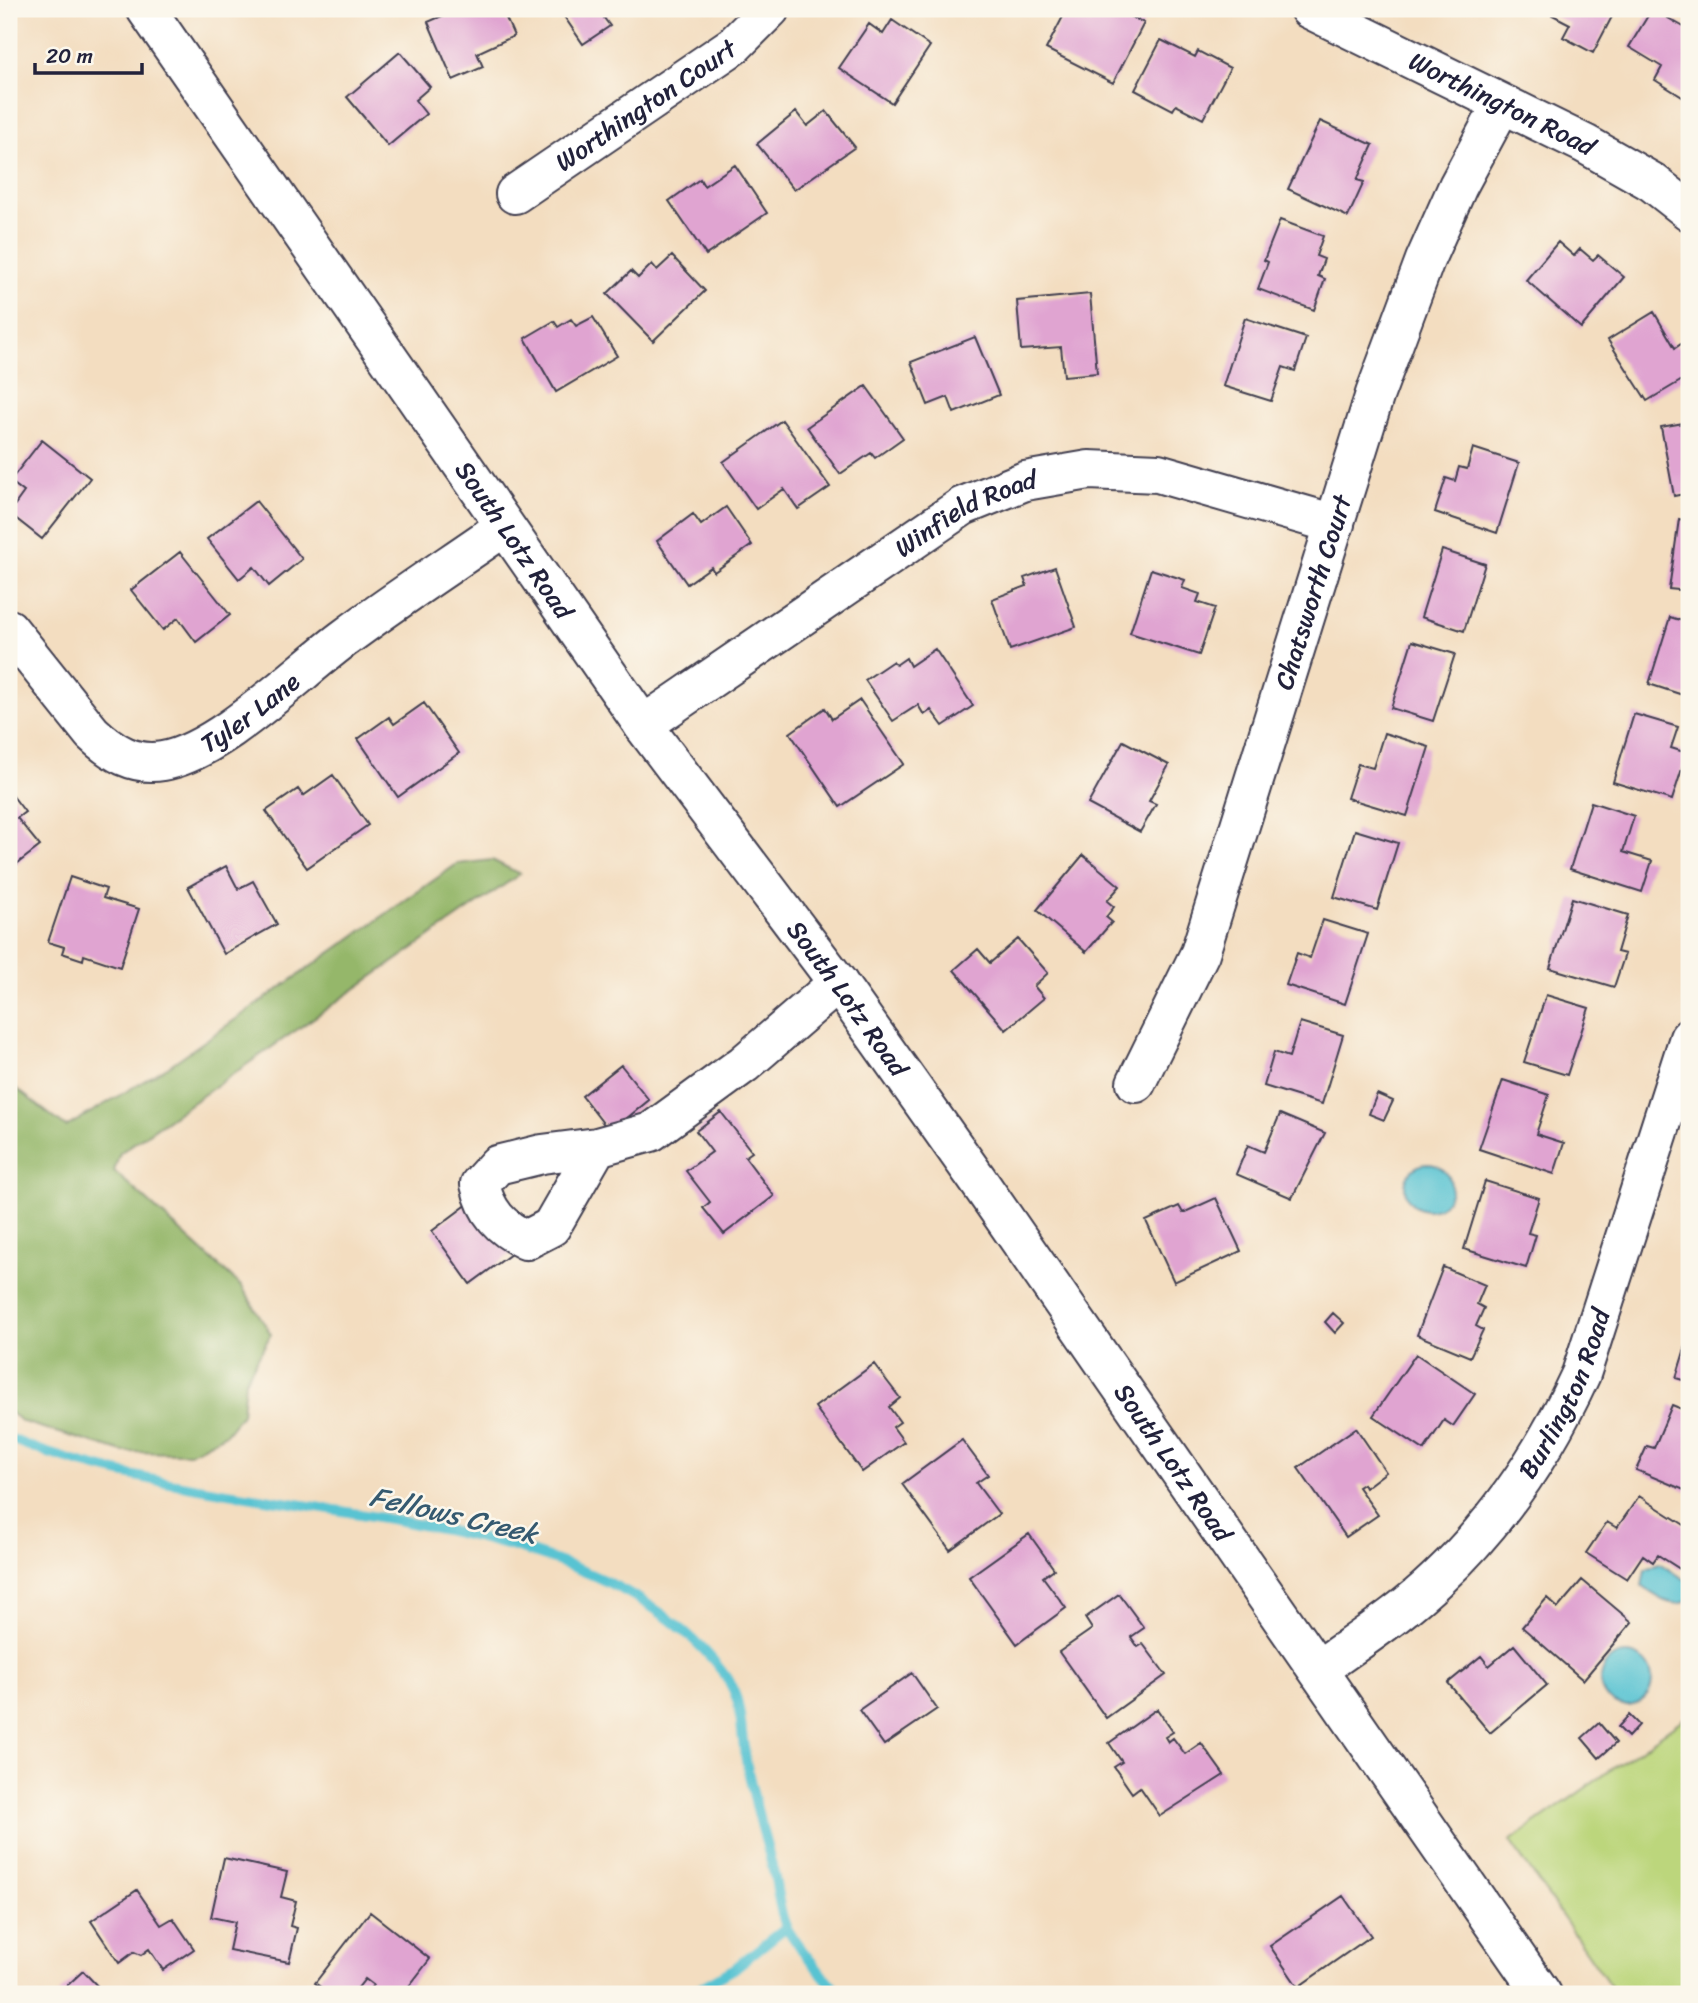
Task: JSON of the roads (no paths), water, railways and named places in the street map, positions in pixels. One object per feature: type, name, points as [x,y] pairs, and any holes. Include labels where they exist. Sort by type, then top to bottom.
[{"type":"street","name":"South Lotz Road","points":[[146,9],[503,527],[643,725],[838,983],[1319,1669],[1542,1994]]},
{"type":"street","name":"Worthington Court","points":[[515,194],[734,45],[770,9]]},
{"type":"street","name":"Worthington Road","points":[[1309,9],[1585,144],[1652,182],[1689,211]]},
{"type":"street","name":"Chatsworth Court","points":[[1136,1083],[1200,953],[1375,394],[1425,260],[1458,186],[1502,104]]},
{"type":"street","name":"Winfield Road","points":[[643,725],[963,506],[1026,481],[1089,470],[1158,473],[1335,524]]},
{"type":"street","name":"Tyler Lane","points":[[9,629],[92,733],[107,747],[139,761],[161,762],[188,755],[215,741],[347,636],[503,527]]},
{"type":"street","points":[[597,1146],[651,1132],[744,1063],[838,983]]},
{"type":"street","name":"Burlington Road","points":[[1319,1669],[1390,1619],[1438,1579],[1500,1509],[1557,1426],[1581,1374],[1689,1038]]},
{"type":"water","points":[[1428,1164],[1444,1171],[1451,1187],[1444,1203],[1428,1210],[1412,1203],[1405,1187],[1412,1171]]},
{"type":"water","points":[[1659,1563],[1689,1582],[1689,1599],[1671,1603],[1642,1586],[1645,1570]]},
{"type":"water","points":[[1626,1654],[1636,1656],[1644,1662],[1650,1670],[1650,1690],[1644,1698],[1636,1704],[1626,1706],[1616,1704],[1608,1698],[1602,1690],[1600,1680],[1602,1670],[1608,1662],[1616,1656]]},
{"type":"waterway","name":"Fellows Creek","points":[[9,1438],[91,1466],[185,1486],[388,1519],[487,1540],[579,1569],[658,1611],[721,1670],[733,1690],[739,1708],[750,1780],[784,1922],[798,1945],[839,1994]]},
{"type":"waterway","points":[[689,1994],[735,1968],[786,1927]]}]
